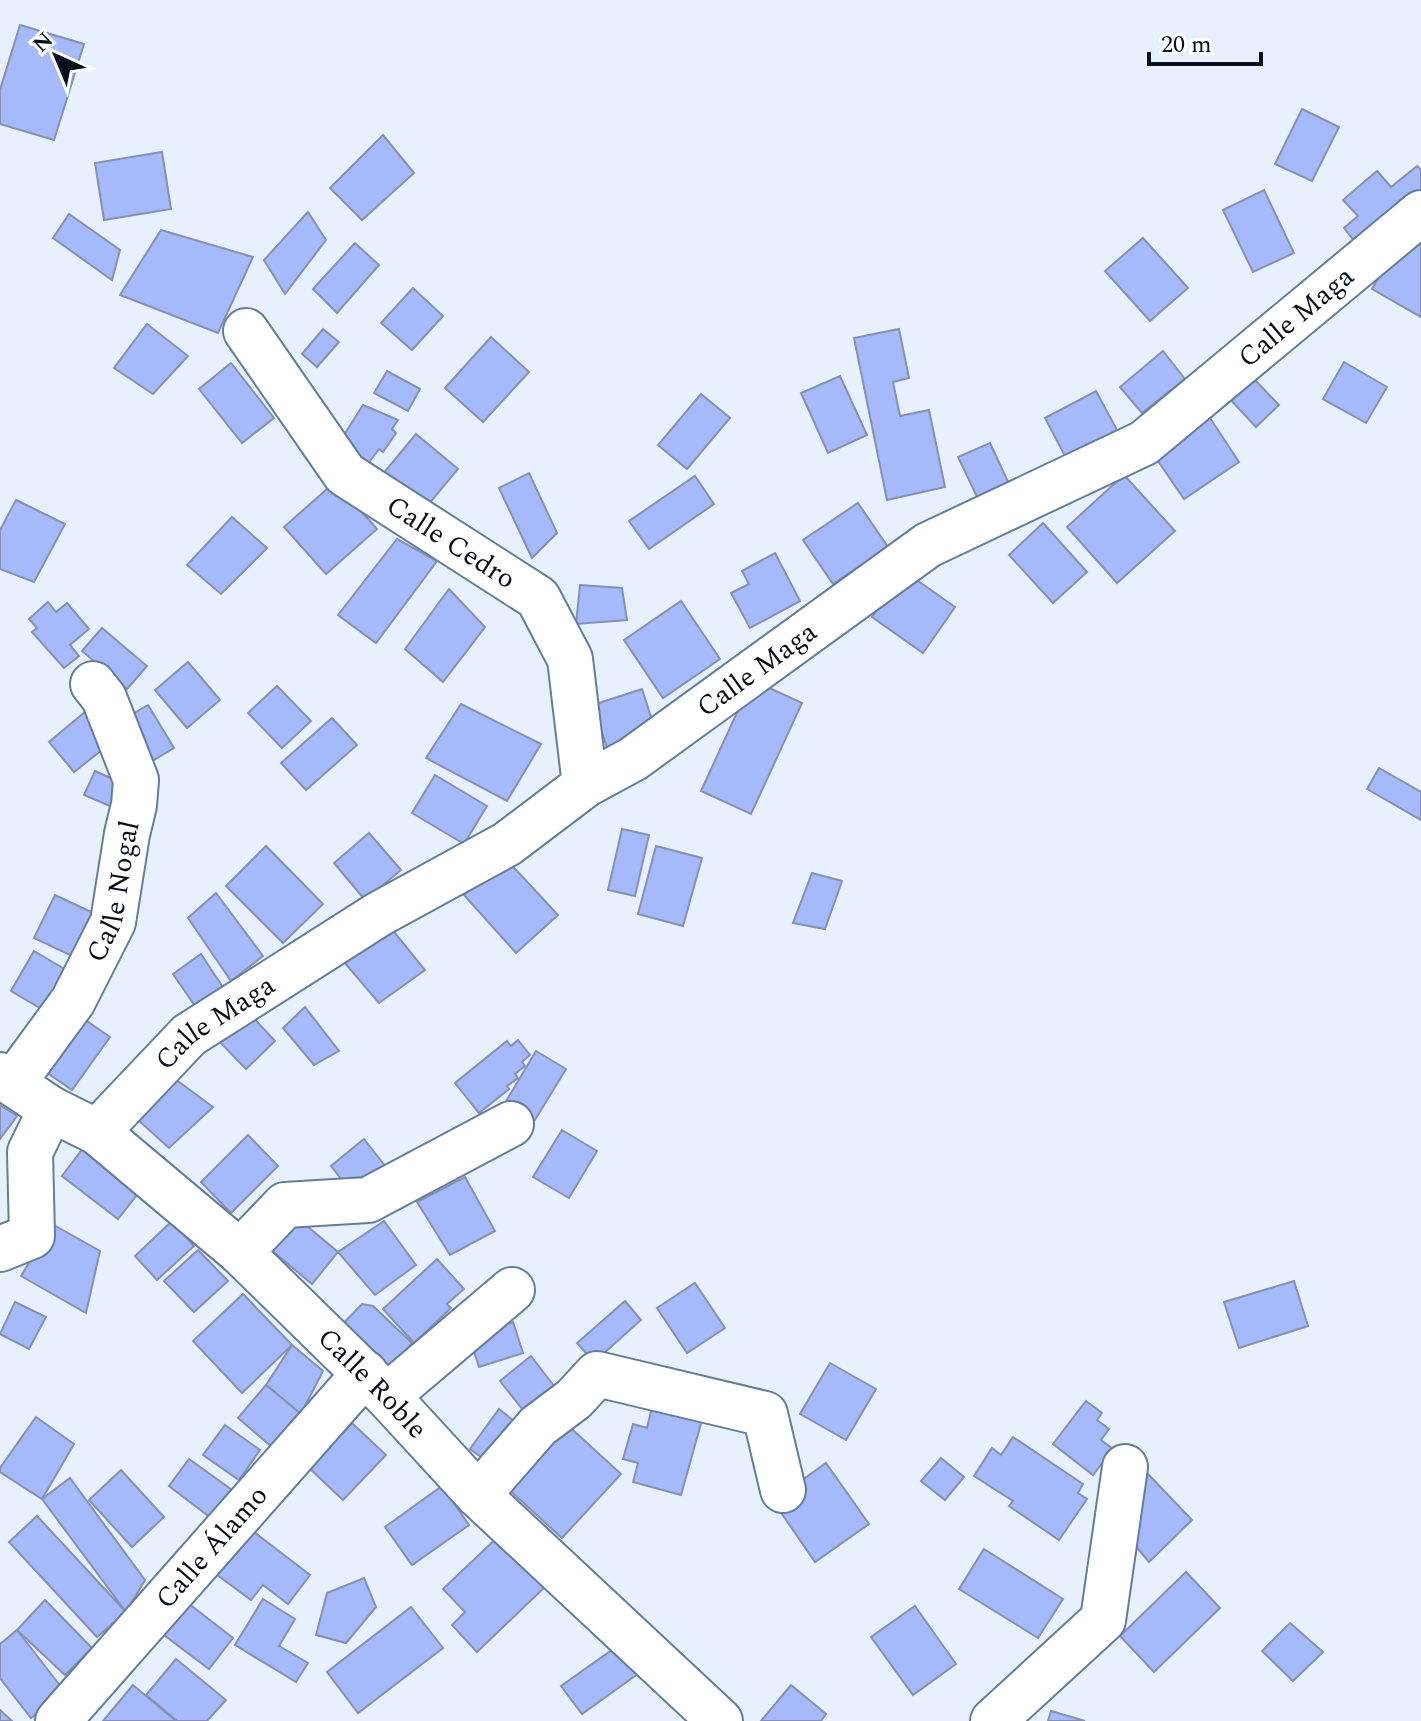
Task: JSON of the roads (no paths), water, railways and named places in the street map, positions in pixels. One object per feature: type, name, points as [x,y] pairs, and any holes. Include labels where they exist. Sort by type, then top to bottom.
[{"type":"street","name":"Calle Maga","points":[[97,1132],[189,1035],[379,914],[507,844],[585,785],[633,759],[928,545],[1144,443],[1421,213]]},
{"type":"street","name":"Calle Cedro","points":[[246,331],[345,474],[538,598],[570,659],[585,785]]},
{"type":"street","name":"Calle Nogal","points":[[6,1079],[73,1001],[113,922],[136,780],[104,698],[93,684]]},
{"type":"street","name":"Calle Roble","points":[[6,1079],[51,1109],[97,1132],[240,1252],[376,1385],[478,1495],[720,1721]]},
{"type":"street","points":[[0,1249],[32,1236],[30,1152],[51,1109]]},
{"type":"street","points":[[240,1252],[285,1205],[368,1200],[511,1124]]},
{"type":"street","name":"Calle Álamo","points":[[58,1721],[376,1385],[512,1290]]},
{"type":"street","points":[[478,1495],[538,1426],[574,1399],[597,1374],[765,1414],[783,1490]]},
{"type":"street","points":[[993,1721],[1103,1620],[1125,1467]]}]
